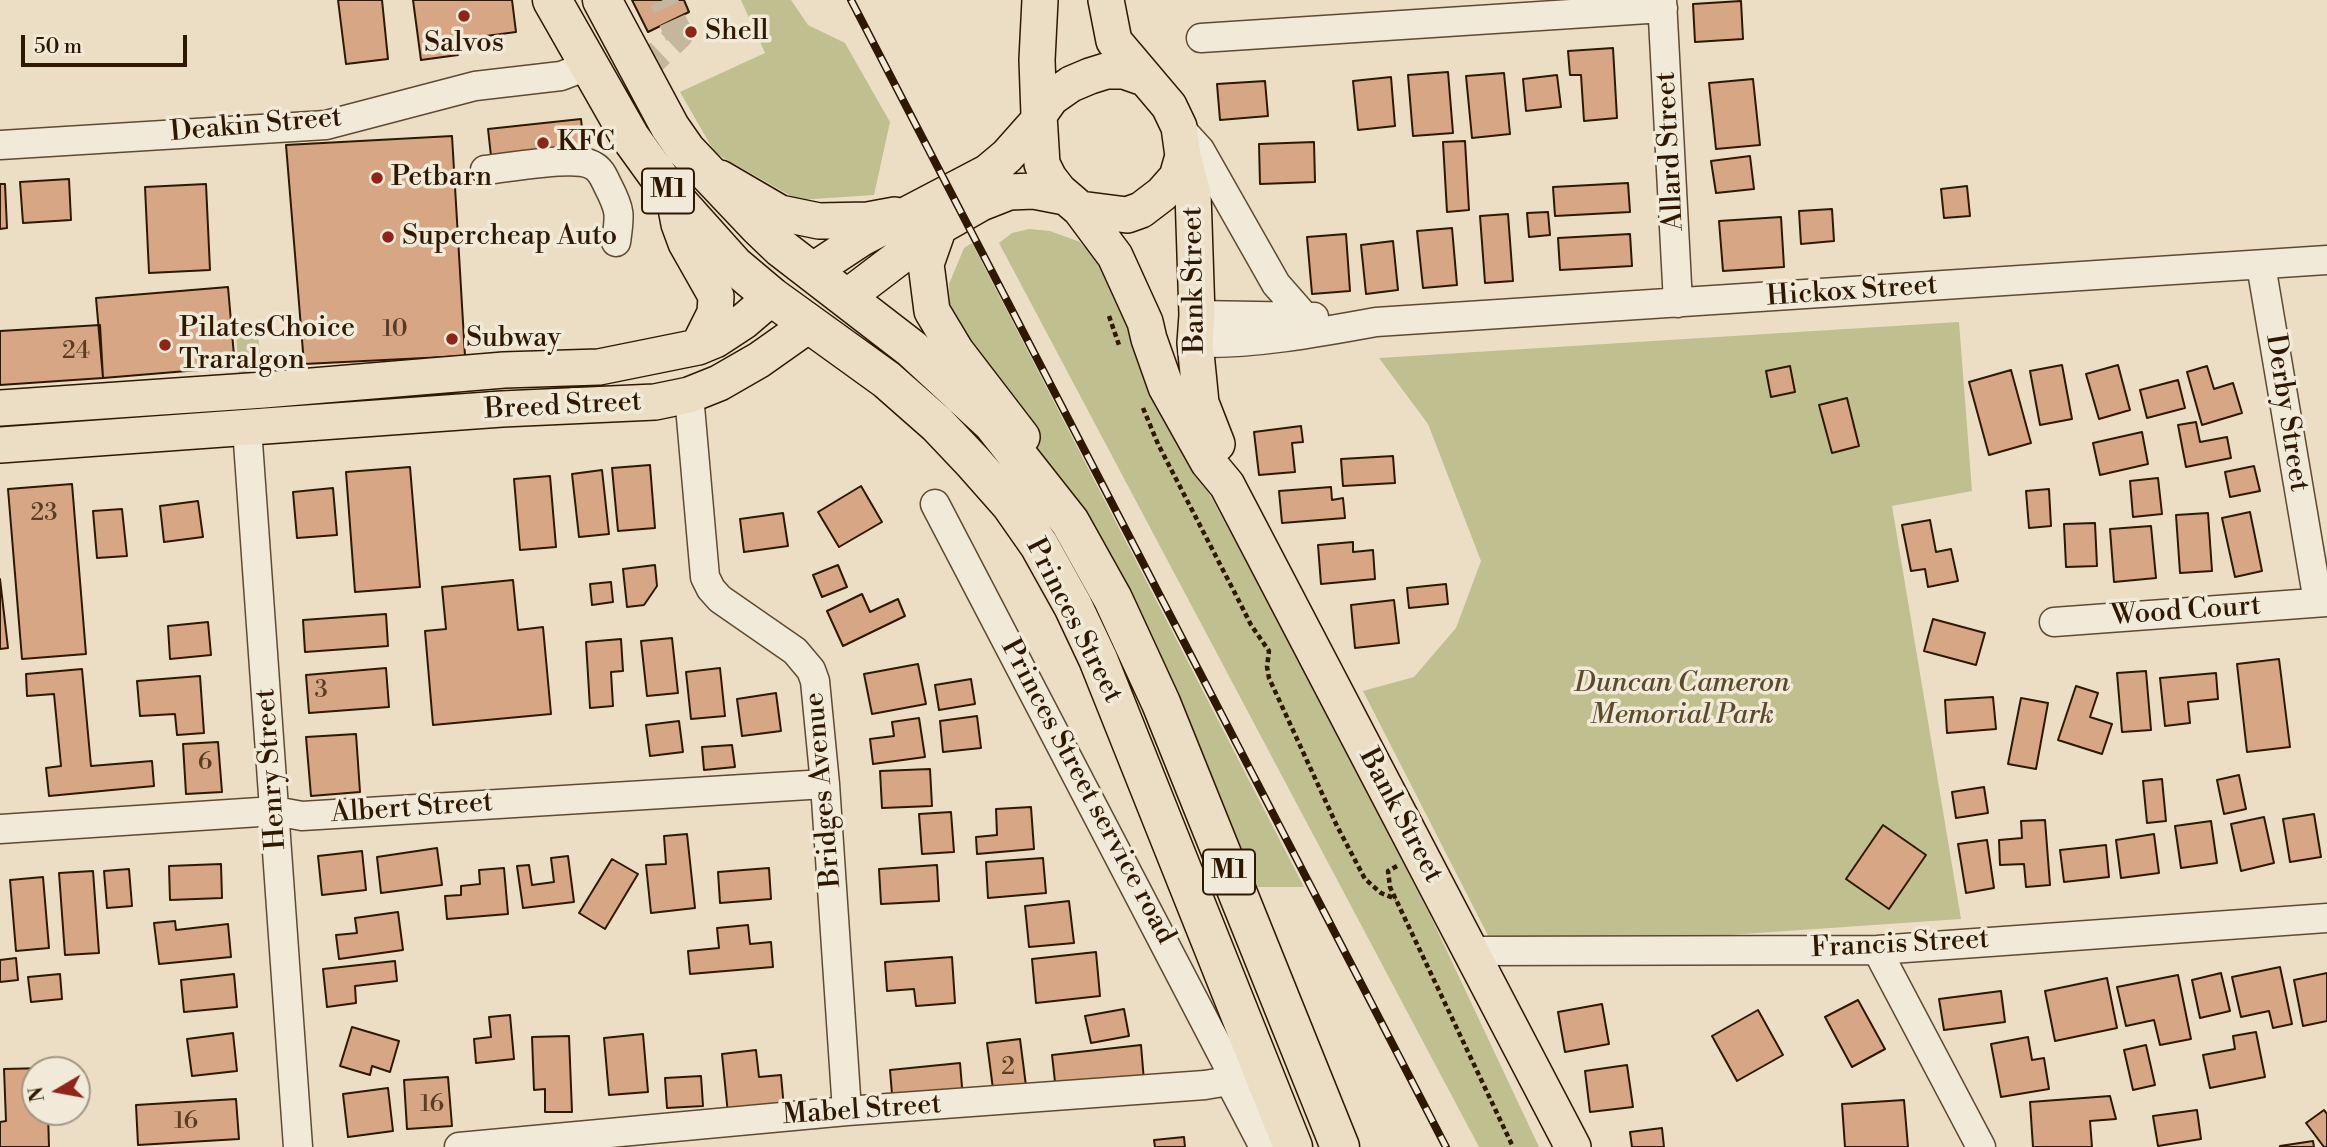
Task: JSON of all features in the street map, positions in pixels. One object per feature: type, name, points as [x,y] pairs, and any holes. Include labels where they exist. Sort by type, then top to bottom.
[{"type":"highway","name":"Princes Street","points":[[552,0],[629,137],[674,198],[734,265],[772,297],[887,380],[937,424],[1011,505],[1039,545],[1073,606],[1098,659],[1243,1079],[1293,1147]]},
{"type":"highway","points":[[586,0],[600,28],[603,51],[590,65]]},
{"type":"highway","name":"Princes Street","points":[[601,0],[670,127],[686,150],[758,226],[912,349],[992,423],[1070,522],[1113,599],[1161,703],[1340,1147]]},
{"type":"highway","name":"Breed Street","points":[[772,297],[812,271]]},
{"type":"highway","name":"Breed Street","points":[[810,324],[847,297]]},
{"type":"highway","points":[[1243,1079],[1304,1061]]},
{"type":"main road","points":[[1040,0],[1037,60],[1042,164],[1049,178],[1072,203],[1127,215],[1141,210],[1162,194],[1177,177],[1181,141],[1169,106],[1114,41],[1106,0]]},
{"type":"main road","points":[[1039,118],[1051,98],[1071,84],[1090,76],[1106,71],[1124,71],[1144,78]]},
{"type":"main road","name":"Breed Street","points":[[847,297],[925,219],[1007,156],[1039,118]]},
{"type":"main road","name":"Bank Street","points":[[1181,141],[1194,193],[1196,329],[1202,403],[1221,453],[1227,485]]},
{"type":"main road","points":[[706,170],[780,213],[806,219],[925,219],[926,264],[933,311],[956,351],[1023,437],[1070,522]]},
{"type":"main road","name":"Breed Street","points":[[812,271],[862,238],[981,203],[1009,192],[1034,191],[1072,203]]},
{"type":"main road","points":[[674,198],[679,224],[687,243],[716,296],[715,313],[698,347]]},
{"type":"main road","name":"Bank Street","points":[[1072,203],[1115,256],[1145,322],[1135,346],[1166,387],[1208,462],[1227,485],[1573,1147]]},
{"type":"main road","name":"Breed Street","points":[[0,408],[504,370],[599,367],[698,347],[715,340],[744,321],[772,297]]},
{"type":"main road","name":"Breed Street","points":[[0,445],[502,409],[655,402],[688,395],[719,383],[759,360],[810,324]]},
{"type":"main road","name":"Hickox Street","points":[[1135,346],[1196,329]]},
{"type":"main road","name":"Henry Street","points":[[245,391],[247,428]]},
{"type":"street","points":[[1201,37],[1663,4]]},
{"type":"street","name":"Allard Street","points":[[1663,4],[1678,303]]},
{"type":"street","name":"Deakin Street","points":[[0,145],[326,124],[475,86],[561,76],[590,65]]},
{"type":"street","points":[[1181,141],[1200,150],[1303,326]]},
{"type":"street","points":[[485,170],[570,161],[592,164],[599,170],[617,202],[620,216],[616,243]]},
{"type":"street","name":"Hickox Street","points":[[1196,329],[1229,343],[1303,326],[2327,260]]},
{"type":"street","name":"Derby Street","points":[[2261,265],[2322,602]]},
{"type":"street","points":[[502,409],[504,370]]},
{"type":"street","name":"Bridges Avenue","points":[[688,395],[705,577],[720,598],[795,651],[811,670],[818,698],[847,1111]]},
{"type":"street","name":"Henry Street","points":[[247,428],[298,1147]]},
{"type":"street","name":"Princes Street service road","points":[[935,504],[1243,1079],[1264,1147]]},
{"type":"street","name":"Wood Court","points":[[2054,622],[2322,602]]},
{"type":"street","name":"Albert Street","points":[[0,829],[275,811],[302,816],[825,784]]},
{"type":"street","name":"Francis Street","points":[[1471,951],[1877,950],[2327,918]]},
{"type":"street","points":[[1877,950],[1980,1147]]},
{"type":"street","name":"Mabel Street","points":[[460,1147],[847,1111],[1243,1079]]},
{"type":"path","points":[[1105,304],[1135,346]]},
{"type":"path","points":[[1140,400],[1158,444],[1251,625],[1269,651],[1269,678],[1337,826],[1365,879],[1381,893],[1396,899]]},
{"type":"path","points":[[1419,853],[1388,871],[1390,887],[1513,1147]]},
{"type":"green space","points":[[741,0],[791,0],[808,25],[845,43],[890,122],[874,195],[798,200],[715,153],[680,92],[765,53]]},
{"type":"green space","points":[[1029,229],[1050,231],[1080,242],[1100,264],[1119,297],[1158,400],[1283,629],[1430,915],[1539,1147],[1479,1147],[999,243],[1012,233]]},
{"type":"green space","points":[[972,243],[1304,887],[1252,887],[1089,523],[1002,399],[950,309],[949,284],[964,248]]},
{"type":"green space","name":"Duncan Cameron Memorial Park","points":[[1959,322],[1972,491],[1892,506],[1961,919],[1496,951],[1363,691],[1414,677],[1456,628],[1481,561],[1428,424],[1379,358]]},
{"type":"green space","points":[[258,330],[261,372],[239,374],[236,332]]},
{"type":"building","points":[[338,0],[382,0],[388,59],[346,64]]},
{"type":"building","name":"Salvos","points":[[413,0],[512,0],[516,32],[456,40],[458,55],[421,60]]},
{"type":"building","points":[[632,0],[684,0],[689,12],[648,32]]},
{"type":"building","points":[[1741,1],[1743,39],[1695,42],[1693,4]]},
{"type":"building","points":[[1613,48],[1617,118],[1584,121],[1581,75],[1570,75],[1568,51]]},
{"type":"building","points":[[1448,72],[1453,133],[1413,136],[1408,75]]},
{"type":"building","points":[[1504,73],[1510,134],[1472,138],[1466,76]]},
{"type":"building","points":[[1557,75],[1561,107],[1526,111],[1523,79]]},
{"type":"building","points":[[1391,77],[1395,126],[1358,130],[1353,81]]},
{"type":"building","points":[[1753,79],[1760,145],[1716,149],[1709,83]]},
{"type":"building","points":[[1265,81],[1268,116],[1220,120],[1217,84]]},
{"type":"building","points":[[581,119],[585,155],[492,165],[488,129]]},
{"type":"building","points":[[452,136],[465,356],[304,364],[286,145]]},
{"type":"building","points":[[1465,141],[1469,210],[1447,212],[1443,142]]},
{"type":"building","points":[[1314,142],[1315,182],[1260,184],[1259,144]]},
{"type":"building","points":[[1750,156],[1754,189],[1716,193],[1711,161]]},
{"type":"building","points":[[69,179],[71,220],[23,223],[20,182]]},
{"type":"building","points":[[1628,183],[1630,212],[1555,216],[1553,187]]},
{"type":"building","points":[[0,184],[5,184],[7,228],[0,229]]},
{"type":"building","points":[[206,184],[210,270],[149,273],[145,187]]},
{"type":"building","points":[[1967,186],[1970,216],[1944,218],[1941,189]]},
{"type":"building","points":[[1832,209],[1834,241],[1801,244],[1799,211]]},
{"type":"building","points":[[1548,212],[1550,235],[1529,237],[1527,213]]},
{"type":"building","points":[[1508,214],[1513,281],[1485,283],[1480,216]]},
{"type":"building","points":[[1781,217],[1784,267],[1723,271],[1719,221]]},
{"type":"building","points":[[1452,228],[1457,285],[1423,288],[1417,231]]},
{"type":"building","points":[[1346,234],[1350,291],[1312,294],[1307,237]]},
{"type":"building","points":[[1630,234],[1632,266],[1560,270],[1558,238]]},
{"type":"building","points":[[1393,241],[1398,290],[1366,294],[1361,245]]},
{"type":"building","points":[[228,287],[235,367],[103,378],[96,298]]},
{"type":"building","points":[[100,325],[103,378],[0,385],[0,331]]},
{"type":"building","points":[[2062,365],[2072,419],[2040,425],[2030,371]]},
{"type":"building","points":[[2118,365],[2130,410],[2099,419],[2086,374]]},
{"type":"building","points":[[1790,366],[1795,392],[1771,397],[1766,371]]},
{"type":"building","points":[[2207,366],[2214,389],[2233,383],[2242,413],[2202,425],[2187,372]]},
{"type":"building","points":[[2011,370],[2031,443],[1989,455],[1969,382]]},
{"type":"building","points":[[2178,380],[2185,408],[2147,418],[2140,390]]},
{"type":"building","points":[[1847,398],[1859,446],[1832,453],[1819,405]]},
{"type":"building","points":[[2196,422],[2200,442],[2227,437],[2231,458],[2186,467],[2178,425]]},
{"type":"building","points":[[1301,426],[1303,442],[1292,443],[1295,472],[1259,475],[1254,432]]},
{"type":"building","points":[[2142,432],[2148,464],[2100,475],[2093,443]]},
{"type":"building","points":[[1393,456],[1395,483],[1343,486],[1341,459]]},
{"type":"building","points":[[650,465],[655,528],[618,531],[612,468]]},
{"type":"building","points":[[2254,466],[2260,491],[2230,497],[2225,472]]},
{"type":"building","points":[[410,467],[420,587],[355,592],[346,472]]},
{"type":"building","points":[[602,470],[609,534],[579,537],[572,474]]},
{"type":"building","points":[[550,476],[556,547],[520,550],[514,479]]},
{"type":"building","points":[[2158,478],[2162,514],[2133,517],[2130,481]]},
{"type":"building","points":[[72,484],[86,654],[22,659],[8,489]]},
{"type":"building","points":[[861,486],[882,522],[839,547],[818,512]]},
{"type":"building","points":[[1331,487],[1332,500],[1343,498],[1345,518],[1282,523],[1279,491]]},
{"type":"building","points":[[333,488],[337,535],[297,538],[293,492]]},
{"type":"building","points":[[2049,489],[2051,526],[2029,528],[2026,491]]},
{"type":"building","points":[[198,501],[203,537],[164,542],[160,506]]},
{"type":"building","points":[[122,509],[127,556],[97,558],[93,511]]},
{"type":"building","points":[[2250,512],[2262,571],[2235,577],[2222,518]]},
{"type":"building","points":[[783,513],[788,546],[744,552],[740,519]]},
{"type":"building","points":[[2208,513],[2212,571],[2180,573],[2176,515]]},
{"type":"building","points":[[1930,520],[1936,552],[1951,549],[1958,581],[1928,587],[1925,569],[1911,571],[1902,525]]},
{"type":"building","points":[[2095,523],[2097,566],[2066,567],[2064,524]]},
{"type":"building","points":[[2151,526],[2156,578],[2114,582],[2110,529]]},
{"type":"building","points":[[1353,542],[1353,552],[1373,550],[1375,579],[1321,584],[1318,545]]},
{"type":"building","points":[[655,565],[657,586],[644,605],[627,607],[623,569]]},
{"type":"building","points":[[838,565],[847,587],[822,597],[813,575]]},
{"type":"building","points":[[0,579],[8,648],[0,649]]},
{"type":"building","points":[[513,580],[518,630],[543,627],[551,714],[433,725],[425,631],[446,629],[442,587]]},
{"type":"building","points":[[611,582],[613,602],[592,605],[590,584]]},
{"type":"building","points":[[1446,584],[1448,604],[1409,608],[1407,588]]},
{"type":"building","points":[[862,594],[870,612],[898,599],[905,616],[843,646],[827,611]]},
{"type":"building","points":[[1394,600],[1399,643],[1355,648],[1351,605]]},
{"type":"building","points":[[386,614],[388,646],[305,652],[303,620]]},
{"type":"building","points":[[1933,619],[1985,633],[1976,665],[1924,651]]},
{"type":"building","points":[[208,622],[211,655],[170,659],[168,626]]},
{"type":"building","points":[[672,638],[678,693],[647,696],[641,641]]},
{"type":"building","points":[[621,639],[623,671],[611,672],[613,706],[590,708],[586,642]]},
{"type":"building","points":[[2279,659],[2290,747],[2247,752],[2237,664]]},
{"type":"building","points":[[918,664],[926,704],[872,714],[864,674]]},
{"type":"building","points":[[386,668],[389,707],[309,713],[306,675]]},
{"type":"building","points":[[720,668],[725,716],[691,719],[686,672]]},
{"type":"building","points":[[82,669],[91,766],[152,761],[154,786],[49,796],[46,768],[61,766],[54,694],[27,696],[26,674]]},
{"type":"building","points":[[2146,671],[2151,730],[2122,732],[2117,673]]},
{"type":"building","points":[[2216,673],[2218,699],[2188,702],[2190,723],[2165,726],[2160,678]]},
{"type":"building","points":[[200,676],[204,733],[177,735],[175,714],[140,716],[137,681]]},
{"type":"building","points":[[971,679],[975,704],[939,710],[935,685]]},
{"type":"building","points":[[2076,686],[2098,693],[2090,717],[2112,724],[2102,754],[2058,740]]},
{"type":"building","points":[[776,693],[781,731],[742,736],[737,699]]},
{"type":"building","points":[[1993,697],[1996,729],[1947,733],[1945,700]]},
{"type":"building","points":[[2021,698],[2048,703],[2036,769],[2008,764]]},
{"type":"building","points":[[977,716],[981,748],[943,752],[940,721]]},
{"type":"building","points":[[919,718],[925,757],[873,764],[870,739],[894,736],[892,722]]},
{"type":"building","points":[[679,721],[683,752],[650,756],[646,725]]},
{"type":"building","points":[[356,734],[360,792],[311,796],[306,737]]},
{"type":"building","points":[[218,742],[222,792],[186,794],[183,744]]},
{"type":"building","points":[[732,745],[735,767],[704,770],[702,747]]},
{"type":"building","points":[[930,769],[932,806],[882,808],[880,771]]},
{"type":"building","points":[[2239,775],[2246,809],[2224,814],[2217,780]]},
{"type":"building","points":[[2162,779],[2166,821],[2147,823],[2143,781]]},
{"type":"building","points":[[1984,787],[1988,813],[1956,818],[1952,792]]},
{"type":"building","points":[[1031,807],[1034,849],[977,854],[976,837],[997,835],[996,809]]},
{"type":"building","points":[[951,812],[954,852],[922,854],[919,814]]},
{"type":"building","points":[[2314,814],[2321,857],[2290,862],[2283,819]]},
{"type":"building","points":[[2264,817],[2274,863],[2241,871],[2231,824]]},
{"type":"building","points":[[2045,820],[2050,885],[2026,887],[2024,864],[2000,865],[1999,840],[2022,838],[2021,821]]},
{"type":"building","points":[[2211,821],[2217,863],[2181,868],[2175,826]]},
{"type":"building","points":[[1883,825],[1926,855],[1889,909],[1846,879]]},
{"type":"building","points":[[687,834],[695,908],[651,913],[646,865],[666,864],[664,836]]},
{"type":"building","points":[[2154,834],[2159,873],[2121,878],[2116,840]]},
{"type":"building","points":[[1987,840],[1994,888],[1966,893],[1958,844]]},
{"type":"building","points":[[2106,845],[2109,877],[2064,882],[2060,850]]},
{"type":"building","points":[[437,848],[442,885],[381,893],[377,857]]},
{"type":"building","points":[[362,851],[366,890],[322,895],[318,856]]},
{"type":"building","points":[[568,856],[574,902],[523,908],[517,866],[529,865],[532,885],[554,882],[551,858]]},
{"type":"building","points":[[1043,858],[1046,893],[988,898],[986,862]]},
{"type":"building","points":[[612,859],[638,874],[605,929],[579,913]]},
{"type":"building","points":[[221,864],[222,898],[170,900],[169,866]]},
{"type":"building","points":[[937,865],[939,901],[881,904],[879,869]]},
{"type":"building","points":[[504,868],[508,914],[447,919],[445,896],[461,895],[461,886],[480,884],[479,870]]},
{"type":"building","points":[[769,868],[771,899],[720,903],[718,872]]},
{"type":"building","points":[[129,869],[132,906],[107,908],[104,871]]},
{"type":"building","points":[[93,871],[99,953],[65,955],[59,873]]},
{"type":"building","points":[[43,877],[49,948],[16,951],[10,880]]},
{"type":"building","points":[[1069,901],[1074,943],[1029,947],[1025,906]]},
{"type":"building","points":[[398,912],[403,950],[339,959],[336,935],[357,933],[355,918]]},
{"type":"building","points":[[175,921],[176,930],[228,924],[231,957],[159,964],[154,923]]},
{"type":"building","points":[[748,925],[750,944],[771,942],[773,967],[690,974],[688,951],[719,948],[717,928]]},
{"type":"building","points":[[1096,952],[1100,996],[1036,1003],[1032,959]]},
{"type":"building","points":[[952,957],[955,1003],[916,1006],[914,989],[887,991],[885,962]]},
{"type":"building","points":[[16,958],[18,980],[0,982],[0,960]]},
{"type":"building","points":[[395,961],[397,981],[355,986],[356,1003],[327,1007],[323,969]]},
{"type":"building","points":[[2280,967],[2292,1024],[2273,1028],[2269,1011],[2241,1017],[2232,977]]},
{"type":"building","points":[[2221,973],[2230,1011],[2200,1018],[2192,980]]},
{"type":"building","points":[[2327,973],[2327,1021],[2303,1026],[2294,980]]},
{"type":"building","points":[[60,974],[62,999],[31,1002],[28,977]]},
{"type":"building","points":[[234,974],[237,1007],[184,1012],[181,980]]},
{"type":"building","points":[[2178,975],[2191,1039],[2160,1045],[2154,1020],[2126,1026],[2117,987]]},
{"type":"building","points":[[2107,978],[2117,1028],[2055,1041],[2045,991]]},
{"type":"building","points":[[2001,991],[2005,1022],[1944,1030],[1939,999]]},
{"type":"building","points":[[1858,1000],[1885,1049],[1852,1067],[1825,1017]]},
{"type":"building","points":[[1602,1004],[1609,1044],[1565,1052],[1558,1012]]},
{"type":"building","points":[[1124,1009],[1129,1036],[1091,1043],[1085,1016]]},
{"type":"building","points":[[1758,1010],[1783,1055],[1737,1081],[1712,1036]]},
{"type":"building","points":[[510,1015],[514,1059],[476,1063],[474,1039],[491,1037],[489,1017]]},
{"type":"building","points":[[352,1027],[399,1041],[390,1072],[372,1066],[370,1075],[340,1066]]},
{"type":"building","points":[[2256,1032],[2265,1077],[2210,1088],[2203,1055],[2235,1049],[2233,1036]]},
{"type":"building","points":[[233,1033],[237,1071],[192,1076],[187,1039]]},
{"type":"building","points":[[643,1034],[648,1092],[609,1095],[604,1038]]},
{"type":"building","points":[[569,1036],[572,1112],[545,1112],[545,1089],[534,1090],[532,1037]]},
{"type":"building","points":[[2028,1037],[2032,1060],[2044,1058],[2049,1089],[2001,1097],[1991,1044]]},
{"type":"building","points":[[1020,1039],[1026,1086],[993,1089],[987,1043]]},
{"type":"building","points":[[1141,1045],[1144,1081],[1056,1091],[1052,1055]]},
{"type":"building","points":[[2146,1045],[2155,1085],[2133,1090],[2124,1050]]},
{"type":"building","points":[[756,1050],[759,1077],[781,1075],[784,1108],[728,1114],[722,1054]]},
{"type":"building","points":[[960,1063],[963,1099],[893,1106],[890,1070]]},
{"type":"building","points":[[1627,1065],[1633,1107],[1590,1112],[1585,1071]]},
{"type":"building","points":[[4,1069],[21,1069],[21,1126],[48,1126],[49,1147],[0,1147],[0,1122],[6,1121]]},
{"type":"building","points":[[701,1076],[703,1106],[667,1108],[665,1078]]},
{"type":"building","points":[[448,1077],[452,1126],[407,1129],[404,1080]]},
{"type":"building","points":[[388,1088],[393,1131],[348,1137],[343,1094]]},
{"type":"building","points":[[2110,1096],[2116,1119],[2090,1121],[2092,1147],[2033,1147],[2030,1102]]},
{"type":"building","points":[[236,1099],[239,1139],[138,1145],[136,1105]]},
{"type":"building","points":[[1904,1100],[1908,1147],[1845,1147],[1842,1104]]},
{"type":"building","points":[[2197,1110],[2201,1139],[2158,1146],[2153,1116]]},
{"type":"building","points":[[2324,1110],[2327,1114],[2327,1147],[2324,1147],[2306,1123]]},
{"type":"building","points":[[1662,1128],[1664,1147],[1632,1147],[1630,1132]]},
{"type":"building","points":[[1184,1137],[1185,1147],[1155,1147],[1154,1140]]},
{"type":"building","points":[[2313,1141],[2314,1147],[2280,1147],[2280,1146]]},
{"type":"tunnel","points":[[640,72],[679,35],[663,0]]},
{"type":"railway","points":[[851,0],[1446,1147]]},
{"type":"place","name":"Salvos","points":[[464,16]]},
{"type":"place","name":"Shell","points":[[691,32]]},
{"type":"place","name":"KFC","points":[[543,143]]},
{"type":"place","name":"Petbarn","points":[[377,178]]},
{"type":"place","name":"Supercheap Auto","points":[[388,237]]},
{"type":"place","name":"Subway","points":[[452,339]]},
{"type":"place","name":"PilatesChoice Traralgon","points":[[165,345]]}]
